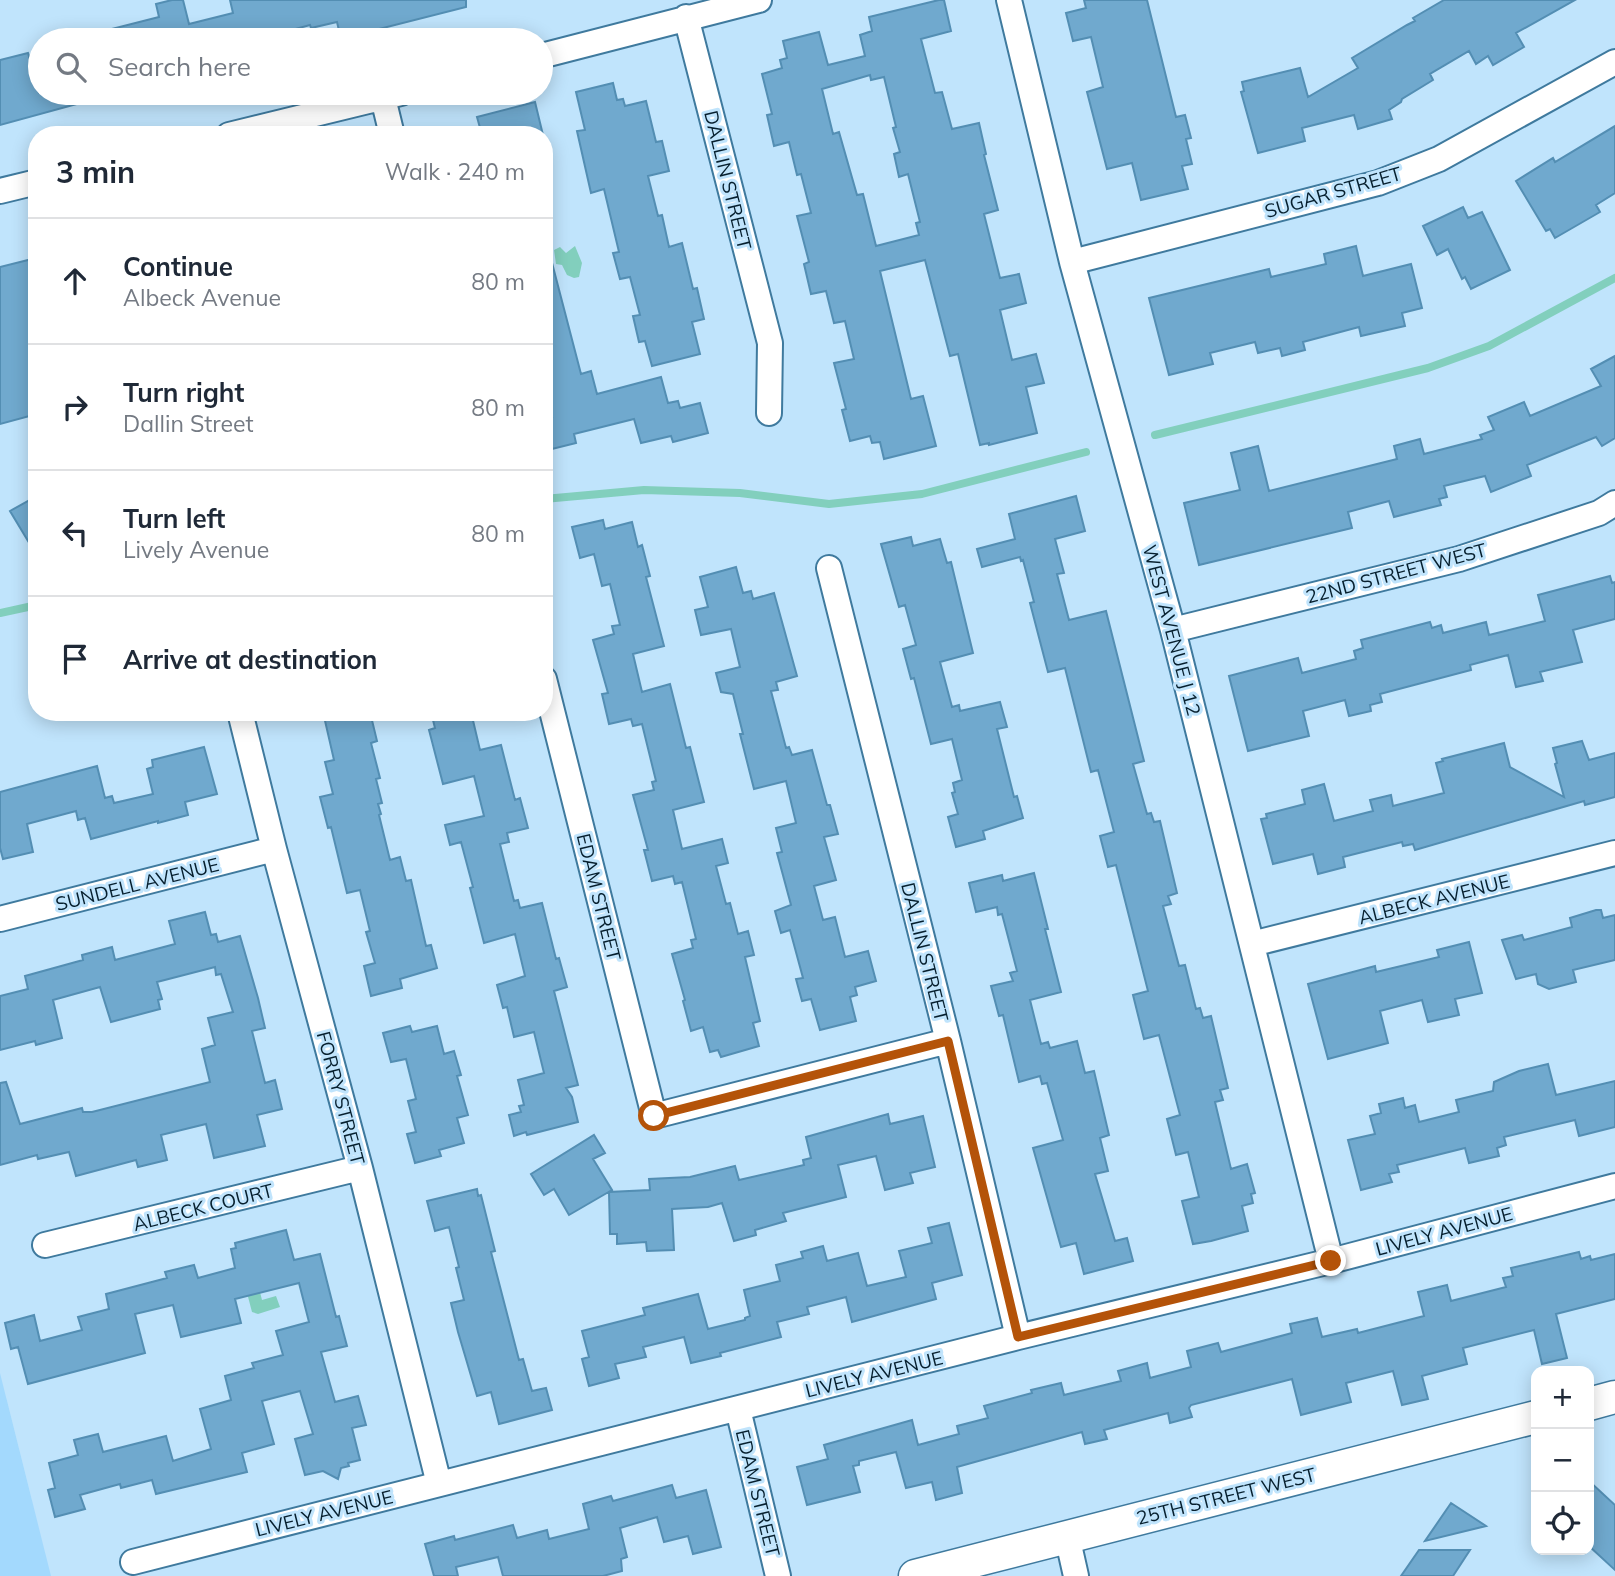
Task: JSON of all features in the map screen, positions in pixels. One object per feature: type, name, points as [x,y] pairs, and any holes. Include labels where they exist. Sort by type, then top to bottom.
[{"type":"street","points":[[553,53],[759,0]]},
{"type":"street","name":"WEST AVENUE J 12","points":[[1009,0],[1072,262],[1173,630],[1331,1261]]},
{"type":"street","name":"DALLIN STREET","points":[[686,17],[770,343],[769,413]]},
{"type":"street","name":"SUGAR STREET","points":[[1072,262],[1377,183],[1439,159],[1615,62]]},
{"type":"street","points":[[266,126],[351,105]]},
{"type":"street","points":[[392,105],[393,126]]},
{"type":"street","points":[[0,191],[28,183]]},
{"type":"street","name":"22ND STREET WEST","points":[[1173,630],[1459,559],[1598,513],[1615,503]]},
{"type":"street","name":"DALLIN STREET","points":[[829,568],[948,1041],[1018,1337]]},
{"type":"street","name":"EDAM STREET","points":[[553,715],[654,1116],[948,1041]]},
{"type":"street","name":"FORRY STREET","points":[[242,721],[360,1168],[439,1484]]},
{"type":"street","name":"SUNDELL AVENUE","points":[[0,919],[274,849]]},
{"type":"street","name":"ALBECK AVENUE","points":[[1252,944],[1615,853]]},
{"type":"street","name":"ALBECK COURT","points":[[46,1245],[360,1168]]},
{"type":"street","name":"LIVELY AVENUE","points":[[133,1562],[1018,1337],[1331,1261],[1615,1186]]},
{"type":"street","points":[[1594,1403],[1615,1397]]},
{"type":"street","name":"EDAM STREET","points":[[738,1409],[778,1576]]},
{"type":"street","name":"25TH STREET WEST","points":[[915,1576],[1531,1419]]},
{"type":"street","points":[[1067,1536],[1076,1576]]},
{"type":"shaded area","points":[[575,246],[582,263],[579,277],[574,278],[567,275],[562,265],[556,264],[554,250],[560,247],[566,253]]},
{"type":"shaded area","points":[[259,1288],[262,1300],[276,1296],[280,1307],[258,1314],[252,1312],[247,1293]]},
{"type":"shaded area","points":[[0,1373],[51,1576],[0,1576]]},
{"type":"building","points":[[183,0],[189,24],[233,13],[230,0],[466,0],[466,7],[383,28],[338,28],[337,22],[311,28],[310,25],[299,28],[116,28],[159,17],[156,4]]},
{"type":"building","points":[[944,0],[951,31],[921,39],[935,93],[942,92],[952,129],[979,123],[998,210],[984,214],[1000,278],[1019,274],[1026,303],[1000,310],[1012,360],[1036,354],[1044,383],[1026,387],[1037,433],[980,445],[958,354],[950,356],[925,260],[880,271],[911,399],[923,396],[936,446],[884,459],[880,442],[872,443],[870,436],[850,441],[842,410],[846,409],[834,363],[854,359],[845,321],[834,323],[826,291],[811,294],[804,264],[809,262],[797,216],[811,213],[801,174],[797,175],[789,142],[774,146],[767,115],[772,114],[762,74],[782,68],[780,60],[787,58],[783,41],[819,32],[828,65],[865,56],[860,35],[872,31],[869,17]],"holes":[[[870,75],[871,80],[884,77],[900,152],[894,154],[899,177],[908,174],[920,222],[916,223],[919,235],[876,246],[863,194],[857,195],[839,132],[833,134],[822,89]]]},
{"type":"building","points":[[1084,0],[1147,0],[1176,117],[1185,115],[1191,138],[1186,139],[1192,164],[1182,166],[1188,189],[1141,200],[1132,163],[1107,169],[1087,92],[1103,87],[1091,37],[1073,41],[1066,13],[1086,8]]},
{"type":"building","points":[[1444,0],[1575,0],[1516,33],[1524,47],[1493,65],[1488,56],[1476,64],[1469,51],[1430,74],[1433,80],[1389,110],[1392,119],[1358,129],[1354,115],[1302,128],[1305,141],[1258,153],[1241,92],[1244,91],[1242,82],[1300,68],[1308,97],[1358,68],[1352,58],[1415,21],[1413,18]]},
{"type":"building","points":[[28,53],[28,105],[73,105],[0,125],[0,60]]},
{"type":"building","points":[[613,83],[617,100],[623,99],[625,106],[646,101],[656,142],[662,141],[669,171],[648,176],[658,216],[662,215],[669,247],[682,243],[693,289],[697,288],[704,319],[692,322],[700,354],[652,366],[645,341],[639,342],[633,316],[640,315],[630,277],[620,279],[613,253],[619,252],[604,189],[591,193],[577,131],[585,130],[576,92]]},
{"type":"building","points":[[523,105],[536,105],[541,126],[480,126],[477,117]]},
{"type":"building","points":[[1615,126],[1615,193],[1596,205],[1600,212],[1555,238],[1550,229],[1546,231],[1516,181],[1553,158],[1555,162]]},
{"type":"building","points":[[1463,207],[1468,218],[1482,212],[1510,270],[1471,289],[1465,277],[1462,279],[1448,249],[1437,255],[1423,226]]},
{"type":"building","points":[[1356,246],[1363,276],[1411,264],[1422,308],[1402,313],[1405,326],[1361,336],[1359,327],[1303,342],[1305,350],[1282,356],[1280,348],[1258,353],[1255,342],[1210,353],[1213,364],[1169,375],[1149,298],[1269,269],[1271,277],[1326,264],[1324,254]]},
{"type":"building","points":[[28,260],[28,416],[0,424],[0,267]]},
{"type":"building","points":[[553,267],[581,374],[591,371],[597,394],[661,377],[668,403],[678,401],[680,408],[700,403],[708,433],[673,442],[671,436],[641,443],[634,419],[574,434],[576,443],[553,449]]},
{"type":"building","points":[[1615,356],[1615,438],[1602,446],[1596,437],[1527,465],[1531,476],[1491,492],[1485,476],[1444,486],[1447,497],[1439,499],[1441,505],[1394,517],[1389,501],[1348,512],[1352,528],[1199,565],[1184,503],[1240,490],[1231,453],[1258,446],[1269,491],[1397,459],[1394,446],[1420,439],[1424,454],[1482,439],[1480,435],[1494,430],[1488,417],[1524,402],[1530,416],[1601,386],[1591,369]]},
{"type":"building","points":[[1076,496],[1085,531],[1055,539],[1064,573],[1057,574],[1069,620],[1106,611],[1144,761],[1133,764],[1147,814],[1151,813],[1154,822],[1160,821],[1177,893],[1168,896],[1171,904],[1163,906],[1179,966],[1185,965],[1196,1009],[1200,1008],[1203,1018],[1211,1016],[1228,1088],[1220,1090],[1223,1100],[1215,1102],[1231,1169],[1247,1164],[1255,1193],[1251,1194],[1253,1203],[1242,1206],[1248,1231],[1211,1241],[1193,1244],[1182,1201],[1199,1197],[1188,1152],[1176,1155],[1167,1119],[1180,1115],[1159,1035],[1144,1039],[1133,995],[1148,991],[1116,865],[1108,867],[1100,836],[1114,832],[1098,770],[1091,772],[1065,668],[1048,672],[1030,603],[1034,602],[1023,560],[1021,561],[1020,557],[982,567],[977,549],[1015,539],[1009,514]]},
{"type":"building","points":[[28,501],[28,541],[10,511]]},
{"type":"building","points":[[603,520],[605,529],[632,522],[638,547],[642,545],[650,576],[646,577],[664,646],[633,654],[642,692],[670,684],[686,748],[690,747],[704,802],[673,810],[682,849],[722,839],[728,863],[716,866],[726,904],[730,903],[738,934],[748,931],[754,955],[745,957],[760,1021],[753,1023],[759,1046],[721,1057],[718,1050],[710,1052],[703,1027],[691,1031],[672,954],[693,948],[691,940],[696,939],[682,882],[675,884],[673,876],[652,881],[644,850],[648,850],[633,795],[654,790],[652,782],[656,781],[642,724],[633,726],[631,719],[609,724],[602,694],[608,693],[593,640],[614,634],[612,626],[620,625],[610,584],[602,586],[594,554],[580,558],[572,527]]},
{"type":"building","points":[[911,537],[913,546],[940,539],[947,563],[951,562],[973,653],[940,662],[952,707],[959,705],[960,711],[1000,702],[1007,727],[997,729],[1014,797],[1017,796],[1023,818],[983,831],[985,839],[956,847],[948,817],[958,814],[952,793],[955,792],[953,783],[962,780],[952,739],[931,744],[914,678],[911,679],[903,649],[916,645],[905,605],[899,607],[881,544]]},
{"type":"building","points":[[736,567],[743,593],[751,591],[753,599],[774,593],[797,676],[776,682],[778,690],[771,691],[786,748],[789,747],[792,755],[812,750],[838,834],[824,837],[836,880],[814,886],[823,920],[835,917],[845,957],[868,951],[876,981],[855,987],[857,995],[850,997],[856,1021],[820,1030],[811,999],[802,1001],[796,979],[803,978],[790,930],[781,933],[775,911],[791,905],[777,853],[782,852],[776,828],[796,823],[786,781],[754,789],[733,694],[721,692],[716,673],[740,667],[731,629],[701,635],[695,610],[708,607],[700,577]]},
{"type":"building","points":[[1610,576],[1612,583],[1615,582],[1615,619],[1573,630],[1582,662],[1540,672],[1543,681],[1516,687],[1508,655],[1470,665],[1471,670],[1380,694],[1382,702],[1370,705],[1371,711],[1349,716],[1345,700],[1303,711],[1309,736],[1248,751],[1229,676],[1298,658],[1302,673],[1356,659],[1354,651],[1363,648],[1361,640],[1430,622],[1432,628],[1441,625],[1443,633],[1486,622],[1489,635],[1545,621],[1538,595]]},
{"type":"building","points":[[325,721],[372,721],[377,741],[371,743],[380,778],[376,779],[382,803],[378,804],[379,815],[390,860],[400,857],[406,881],[411,880],[426,946],[431,945],[437,968],[400,979],[402,988],[371,996],[364,966],[375,963],[366,932],[370,931],[360,890],[347,893],[331,827],[328,828],[320,797],[333,794],[325,762],[334,760]]},
{"type":"building","points":[[433,721],[473,721],[480,750],[501,745],[515,800],[520,798],[528,828],[507,833],[509,842],[500,844],[514,901],[518,900],[520,908],[542,903],[556,959],[559,958],[567,987],[554,991],[578,1085],[566,1088],[572,1097],[578,1122],[514,1136],[509,1115],[521,1112],[519,1106],[524,1105],[518,1080],[544,1073],[534,1032],[514,1037],[507,1007],[503,1008],[497,985],[525,976],[515,934],[484,943],[461,842],[450,845],[445,825],[484,816],[474,776],[443,784],[429,730],[435,728]]},
{"type":"building","points":[[1582,741],[1589,760],[1615,753],[1615,797],[1585,805],[1584,801],[1415,850],[1413,844],[1403,846],[1402,842],[1343,857],[1345,867],[1318,874],[1313,854],[1273,864],[1261,819],[1267,818],[1266,814],[1305,804],[1302,790],[1324,784],[1334,821],[1373,811],[1370,800],[1391,795],[1393,806],[1444,793],[1436,763],[1443,761],[1442,759],[1504,743],[1510,767],[1564,797],[1553,748]]},
{"type":"building","points":[[204,747],[217,794],[185,802],[188,815],[91,839],[85,818],[78,820],[76,811],[27,824],[33,852],[3,859],[0,848],[0,792],[97,766],[105,798],[112,796],[114,803],[153,794],[147,769],[153,767],[152,760]]},
{"type":"building","points":[[1034,873],[1061,992],[1030,1000],[1041,1044],[1048,1042],[1050,1048],[1077,1041],[1085,1073],[1094,1071],[1109,1135],[1100,1138],[1108,1171],[1095,1174],[1115,1241],[1127,1238],[1133,1261],[1084,1274],[1076,1243],[1061,1247],[1033,1148],[1063,1140],[1047,1083],[1042,1084],[1040,1076],[1019,1082],[1003,1015],[999,1016],[991,986],[1013,981],[1010,973],[1017,971],[1002,914],[998,915],[997,907],[976,912],[969,883],[1002,875],[1003,881]]},
{"type":"building","points":[[1601,910],[1603,918],[1615,915],[1615,960],[1573,970],[1576,982],[1549,989],[1538,984],[1536,974],[1516,979],[1502,940],[1522,935],[1524,940],[1572,927],[1570,918]]},
{"type":"building","points":[[205,912],[211,935],[216,934],[218,942],[240,936],[258,998],[265,1028],[252,1031],[265,1083],[275,1080],[282,1109],[257,1115],[265,1146],[214,1158],[206,1124],[161,1135],[167,1160],[138,1167],[136,1160],[76,1176],[69,1152],[38,1159],[37,1155],[0,1165],[0,1083],[6,1082],[20,1124],[82,1108],[83,1112],[92,1112],[210,1082],[202,1049],[215,1045],[208,1018],[233,1012],[221,974],[216,975],[215,967],[157,982],[162,999],[158,1000],[160,1009],[111,1022],[100,987],[53,1000],[62,1038],[36,1045],[35,1041],[0,1050],[0,996],[28,989],[25,976],[83,960],[82,955],[112,947],[115,960],[175,944],[169,921]]},
{"type":"building","points":[[1469,942],[1482,993],[1455,999],[1459,1015],[1428,1022],[1422,1000],[1380,1011],[1388,1043],[1328,1059],[1308,984],[1375,966],[1376,972],[1439,957],[1437,950]]},
{"type":"building","points":[[410,1026],[412,1032],[437,1026],[444,1054],[454,1051],[461,1075],[457,1076],[468,1115],[457,1118],[464,1143],[439,1150],[441,1156],[415,1163],[407,1134],[416,1132],[408,1101],[416,1099],[406,1059],[391,1062],[383,1033]]},
{"type":"building","points":[[1548,1064],[1556,1095],[1615,1081],[1615,1127],[1579,1136],[1575,1120],[1504,1137],[1506,1145],[1497,1148],[1499,1156],[1469,1163],[1465,1148],[1397,1165],[1399,1172],[1389,1174],[1392,1182],[1361,1190],[1348,1140],[1375,1134],[1370,1116],[1381,1113],[1379,1104],[1403,1098],[1405,1108],[1415,1105],[1419,1122],[1459,1112],[1456,1100],[1493,1091],[1494,1082],[1519,1071]]},
{"type":"building","points":[[888,1114],[890,1124],[923,1116],[935,1167],[910,1173],[913,1183],[885,1190],[876,1156],[838,1165],[846,1197],[783,1213],[786,1221],[755,1230],[756,1235],[734,1241],[722,1203],[708,1207],[672,1209],[674,1250],[647,1251],[646,1242],[617,1244],[617,1234],[610,1234],[609,1192],[650,1190],[649,1179],[690,1177],[735,1166],[739,1180],[804,1165],[803,1160],[811,1158],[806,1137]]},
{"type":"building","points":[[594,1135],[605,1153],[593,1159],[612,1190],[569,1215],[554,1189],[544,1195],[531,1174]]},
{"type":"building","points":[[477,1189],[478,1196],[481,1195],[495,1251],[491,1252],[519,1360],[523,1359],[532,1391],[546,1388],[552,1410],[499,1424],[491,1392],[477,1396],[458,1332],[451,1303],[464,1300],[449,1227],[435,1231],[427,1201]]},
{"type":"building","points":[[949,1223],[962,1275],[932,1283],[936,1299],[852,1322],[846,1297],[807,1307],[809,1314],[777,1322],[781,1337],[691,1363],[684,1337],[643,1347],[646,1357],[615,1364],[619,1378],[589,1386],[582,1359],[589,1357],[582,1331],[645,1315],[643,1308],[698,1294],[708,1329],[745,1320],[750,1316],[744,1290],[780,1281],[776,1265],[803,1258],[801,1252],[823,1246],[827,1261],[858,1253],[867,1286],[906,1277],[899,1251],[932,1243],[928,1228]]},
{"type":"building","points":[[286,1230],[294,1260],[320,1254],[336,1317],[339,1316],[347,1346],[321,1352],[335,1402],[358,1396],[366,1425],[352,1428],[360,1460],[341,1468],[338,1479],[323,1471],[305,1475],[295,1439],[313,1434],[300,1391],[262,1401],[274,1444],[242,1453],[247,1472],[156,1494],[152,1480],[121,1488],[120,1484],[80,1495],[85,1509],[55,1517],[48,1490],[55,1488],[49,1463],[78,1455],[74,1440],[98,1434],[103,1452],[166,1436],[173,1461],[211,1449],[200,1409],[231,1400],[225,1376],[254,1368],[252,1363],[283,1355],[276,1331],[309,1322],[299,1283],[235,1299],[241,1323],[181,1337],[173,1305],[135,1314],[145,1353],[28,1384],[18,1347],[11,1349],[5,1323],[34,1315],[40,1341],[82,1330],[78,1317],[109,1309],[106,1294],[167,1278],[165,1272],[194,1265],[198,1278],[235,1268],[231,1249],[236,1248],[235,1243]]},
{"type":"building","points":[[1579,1252],[1581,1259],[1590,1256],[1591,1260],[1615,1254],[1615,1299],[1556,1314],[1567,1358],[1542,1364],[1534,1330],[1463,1348],[1467,1364],[1422,1376],[1428,1399],[1402,1405],[1393,1371],[1346,1383],[1351,1402],[1301,1415],[1292,1379],[1191,1405],[1189,1408],[1192,1417],[1170,1423],[1168,1413],[1104,1430],[1107,1439],[1085,1444],[1082,1432],[957,1467],[962,1493],[936,1500],[932,1482],[906,1488],[896,1452],[859,1461],[859,1465],[853,1466],[860,1492],[807,1505],[797,1467],[828,1459],[824,1445],[912,1420],[918,1445],[959,1434],[957,1426],[988,1418],[984,1406],[1032,1393],[1031,1390],[1061,1383],[1064,1395],[1121,1381],[1118,1371],[1147,1363],[1150,1378],[1191,1367],[1187,1351],[1218,1343],[1221,1352],[1292,1333],[1290,1324],[1317,1318],[1322,1337],[1357,1329],[1358,1333],[1424,1316],[1418,1292],[1447,1285],[1451,1301],[1506,1287],[1503,1278],[1513,1276],[1511,1268]]},
{"type":"building","points":[[672,1485],[676,1498],[706,1490],[721,1547],[693,1554],[688,1536],[664,1542],[657,1517],[620,1528],[627,1557],[621,1559],[622,1571],[603,1576],[503,1576],[498,1557],[456,1567],[458,1576],[434,1576],[425,1544],[454,1536],[455,1540],[513,1525],[517,1538],[547,1530],[549,1539],[589,1529],[583,1504],[611,1496],[613,1501]]},
{"type":"building","points":[[1594,1486],[1615,1505],[1615,1570],[1594,1551]]},
{"type":"building","points":[[1451,1503],[1486,1526],[1425,1541]]},
{"type":"building","points":[[1419,1550],[1470,1550],[1453,1576],[1401,1576]]},
{"type":"waterway","points":[[1155,435],[1428,368],[1489,346],[1615,278]]},
{"type":"waterway","points":[[553,498],[644,490],[740,493],[829,504],[922,494],[1086,452]]},
{"type":"waterway","points":[[0,613],[28,607]]},
{"type":"route","points":[[654,1116],[948,1041],[1018,1337],[1331,1261]]}]
